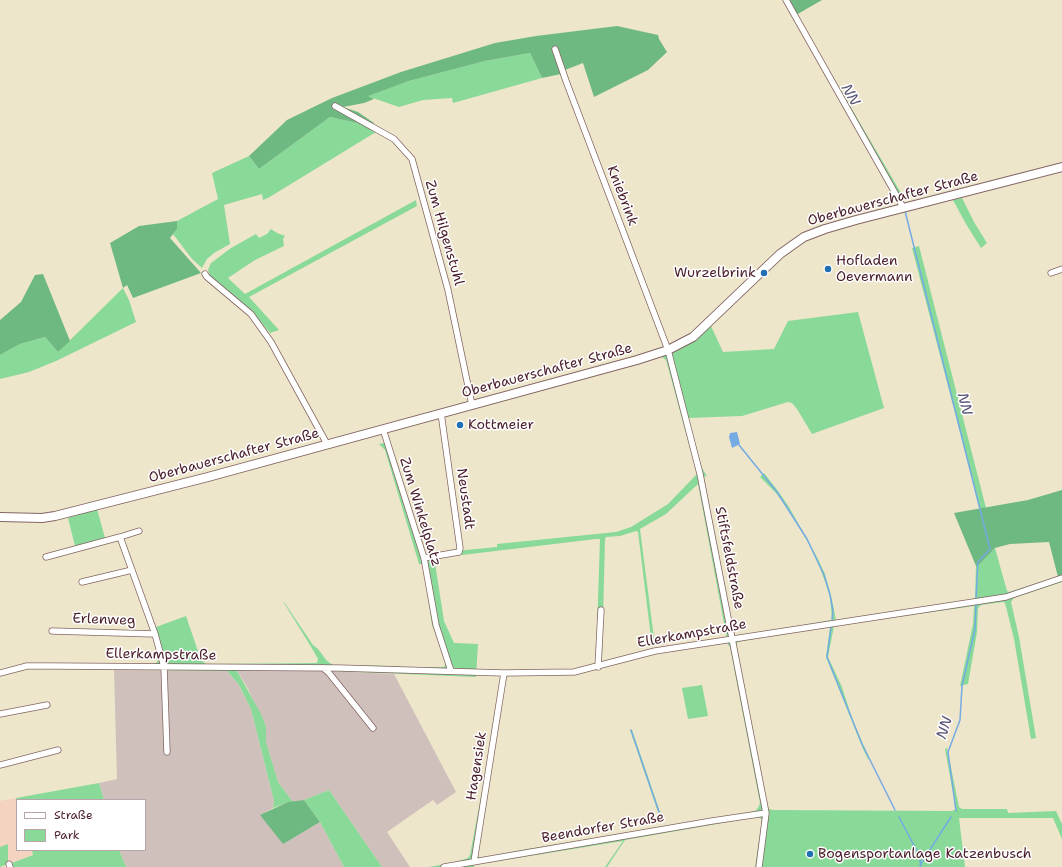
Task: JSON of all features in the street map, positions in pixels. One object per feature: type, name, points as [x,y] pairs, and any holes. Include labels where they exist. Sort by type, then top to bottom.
[{"type":"main road","name":"Oberbauerschafter Straße","points":[[0,517],[42,518],[56,516],[208,477],[668,350],[693,337],[780,254],[804,237],[825,229],[903,207],[1062,167]]},
{"type":"street","points":[[786,0],[903,207]]},
{"type":"street","name":"Kniebrink","points":[[555,49],[668,350]]},
{"type":"street","name":"Zum Hilgenstuhl","points":[[336,106],[394,139],[412,158],[448,290],[472,405]]},
{"type":"street","points":[[1051,273],[1062,269]]},
{"type":"street","points":[[205,274],[251,314],[272,342],[327,444]]},
{"type":"street","name":"Stiftsfeldstraße","points":[[668,350],[700,474],[766,813],[759,867]]},
{"type":"street","name":"Neustadt","points":[[424,558],[458,552],[460,548],[441,413]]},
{"type":"street","name":"Zum Winkelplatz","points":[[383,429],[424,558],[436,625],[451,671]]},
{"type":"street","points":[[46,557],[139,531]]},
{"type":"street","points":[[120,537],[155,634],[164,667],[166,752]]},
{"type":"street","points":[[82,582],[132,570]]},
{"type":"street","name":"Ellerkampstraße","points":[[0,673],[27,666],[323,668],[504,673],[574,672],[655,651],[1006,597],[1062,578]]},
{"type":"street","points":[[598,667],[601,610]]},
{"type":"street","name":"Erlenweg","points":[[52,631],[155,634]]},
{"type":"street","points":[[323,668],[329,673],[373,728]]},
{"type":"street","name":"Hagensiek","points":[[474,862],[504,673]]},
{"type":"street","points":[[0,714],[47,705]]},
{"type":"street","points":[[0,765],[58,750]]},
{"type":"street","name":"Beendorfer Straße","points":[[444,867],[766,813]]},
{"type":"shaded area","points":[[114,670],[227,671],[239,685],[251,709],[274,801],[273,808],[261,815],[284,843],[320,822],[344,867],[126,867],[119,851],[146,851],[146,799],[104,799],[99,783],[117,779]]},
{"type":"shaded area","points":[[237,671],[331,671],[394,674],[456,792],[437,805],[433,800],[387,832],[410,867],[382,867],[329,790],[304,800],[293,802],[278,782],[266,742],[266,727],[247,687]]},
{"type":"shaded area","points":[[16,798],[16,851],[32,851],[33,855],[0,867],[0,801]]},
{"type":"green space","points":[[783,0],[788,0],[904,198],[897,201]]},
{"type":"green space","points":[[788,0],[822,0],[796,15]]},
{"type":"green space","points":[[617,26],[658,35],[667,52],[648,70],[594,97],[583,63],[565,70],[561,74],[542,78],[530,53],[485,61],[409,81],[368,96],[374,99],[364,103],[343,107],[358,112],[374,123],[370,130],[357,123],[330,117],[259,169],[249,156],[287,120],[332,98],[401,72],[495,43],[536,36]]},
{"type":"green space","points":[[530,53],[542,78],[453,103],[452,98],[423,100],[399,107],[367,96],[409,81],[485,61]]},
{"type":"green space","points":[[330,117],[357,123],[376,132],[268,198],[263,200],[262,194],[224,205],[230,244],[214,253],[207,259],[202,268],[192,259],[173,234],[177,229],[177,221],[218,199],[212,173],[249,156],[259,169]]},
{"type":"green space","points":[[962,198],[987,243],[981,248],[953,200]]},
{"type":"green space","points":[[416,200],[417,206],[249,297],[279,330],[270,333],[256,316],[210,276],[208,270],[211,263],[231,248],[256,234],[259,238],[267,234],[271,229],[285,236],[283,239],[284,246],[255,260],[228,278],[245,294]]},
{"type":"green space","points":[[177,221],[177,229],[170,238],[201,273],[133,298],[127,285],[123,288],[110,243],[139,226]]},
{"type":"green space","points":[[919,246],[986,508],[980,509],[912,248]]},
{"type":"green space","points":[[43,274],[70,341],[58,352],[45,337],[20,344],[0,355],[0,320],[21,302],[35,275]]},
{"type":"green space","points":[[123,288],[129,300],[136,322],[56,361],[29,372],[0,379],[0,355],[20,344],[45,337],[58,352]]},
{"type":"green space","points":[[858,312],[884,408],[812,434],[797,409],[792,403],[788,402],[742,416],[688,418],[702,468],[707,476],[705,476],[704,479],[733,632],[735,635],[739,636],[832,620],[830,595],[816,557],[788,509],[776,493],[760,477],[764,473],[789,507],[817,557],[825,574],[836,620],[975,599],[976,566],[978,566],[995,548],[1007,591],[1009,592],[1062,575],[1062,582],[1014,598],[1011,602],[1019,637],[1036,738],[1031,739],[1014,639],[1005,603],[1003,602],[981,605],[978,608],[977,632],[968,684],[960,686],[973,624],[974,606],[834,626],[828,657],[842,687],[853,721],[870,760],[863,749],[826,657],[830,627],[742,641],[738,642],[736,645],[766,803],[769,809],[773,810],[952,811],[956,809],[945,749],[947,748],[959,807],[962,809],[1007,809],[1008,813],[1056,811],[1062,824],[1062,839],[1053,818],[959,818],[965,867],[755,867],[762,820],[757,817],[625,840],[607,867],[605,867],[623,841],[474,865],[474,867],[429,867],[456,862],[468,858],[470,855],[486,770],[477,855],[480,858],[730,816],[755,811],[758,808],[760,803],[730,647],[728,645],[698,484],[666,514],[640,529],[655,646],[652,646],[638,532],[636,531],[620,536],[606,537],[605,539],[602,659],[596,661],[600,539],[596,539],[437,558],[435,563],[444,621],[454,643],[478,644],[476,677],[331,671],[237,671],[261,714],[266,727],[266,742],[278,782],[293,802],[288,802],[273,808],[274,801],[251,709],[239,685],[227,671],[51,669],[50,663],[153,664],[160,658],[166,661],[156,627],[186,616],[201,660],[206,664],[317,663],[318,659],[284,602],[313,645],[327,661],[333,665],[398,666],[402,668],[443,667],[445,666],[446,662],[432,625],[423,564],[419,564],[385,450],[379,444],[390,442],[425,554],[497,547],[497,544],[616,532],[631,527],[668,504],[697,474],[666,360],[662,357],[677,351],[697,337],[710,324],[723,352],[774,349],[788,321]]},
{"type":"green space","points":[[1062,490],[1062,575],[1058,577],[1049,542],[1010,544],[995,548],[978,566],[976,566],[954,513],[1028,500]]},
{"type":"green space","points":[[97,509],[105,538],[75,546],[68,518]]},
{"type":"green space","points":[[702,685],[708,716],[688,719],[682,688]]},
{"type":"green space","points":[[630,730],[632,730],[660,812],[658,812]]},
{"type":"green space","points":[[99,783],[104,799],[16,799]]},
{"type":"green space","points":[[329,790],[382,867],[344,867],[320,822],[304,800]]},
{"type":"green space","points":[[304,800],[320,822],[283,844],[260,815],[288,802]]},
{"type":"green space","points":[[8,844],[8,864],[0,867],[0,847]]},
{"type":"green space","points":[[32,851],[119,851],[126,867],[10,867],[9,864],[33,855]]},
{"type":"water","points":[[737,432],[740,444],[732,448],[729,437],[730,433]]},
{"type":"waterway","name":"NN","points":[[905,211],[990,549],[978,562],[976,598]]},
{"type":"waterway","name":"NN","points":[[739,445],[777,492],[807,539],[824,575],[833,611],[832,619]]},
{"type":"waterway","name":"NN","points":[[956,811],[948,752],[960,720],[962,686],[975,629],[976,604]]},
{"type":"waterway","name":"NN","points":[[831,627],[827,657],[862,744],[895,810]]},
{"type":"waterway","points":[[631,730],[659,812]]},
{"type":"waterway","name":"NN","points":[[899,817],[919,855],[921,866]]},
{"type":"waterway","name":"NN","points":[[920,865],[951,817]]},
{"type":"place","name":"Hofladen Oevermann","points":[[828,269]]},
{"type":"place","name":"Wurzelbrink","points":[[764,273]]},
{"type":"place","name":"Kottmeier","points":[[460,425]]},
{"type":"place","name":"Bogensportanlage Katzenbusch","points":[[810,854]]}]
